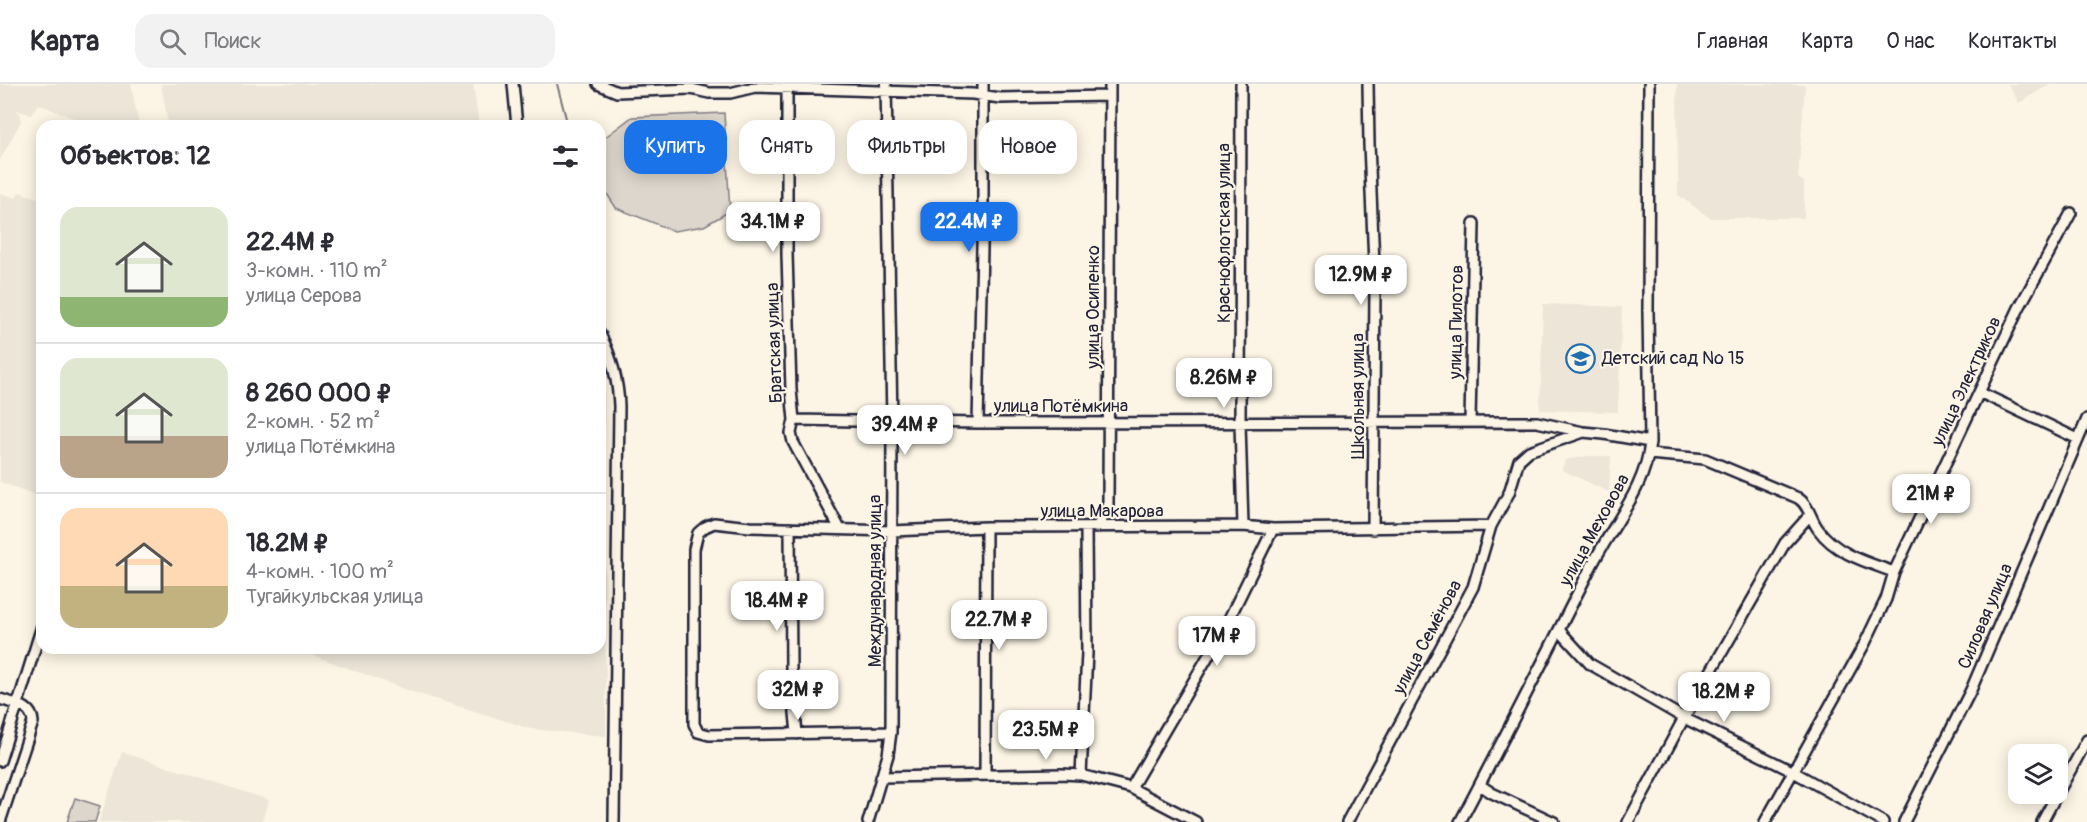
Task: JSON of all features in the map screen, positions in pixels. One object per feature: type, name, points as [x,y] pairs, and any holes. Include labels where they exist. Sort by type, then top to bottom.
[{"type":"street","points":[[513,84],[516,120]]},
{"type":"street","points":[[598,84],[617,92],[691,86],[709,93],[730,93],[755,87],[787,86],[886,88],[1000,98],[1110,96]]},
{"type":"street","points":[[978,423],[983,215],[983,84]]},
{"type":"street","name":"улица Осипенко","points":[[1081,775],[1091,528],[1104,516],[1108,504],[1110,84]]},
{"type":"street","name":"Краснофлотская улица","points":[[1241,84],[1240,423],[1243,526]]},
{"type":"street","name":"Школьная улица","points":[[1368,84],[1375,288],[1373,529]]},
{"type":"street","name":"улица Меховова","points":[[1460,822],[1594,562],[1639,484],[1649,454],[1649,84]]},
{"type":"street","name":"Братская улица","points":[[787,86],[787,254],[790,390],[794,420],[791,426],[794,442],[840,529]]},
{"type":"street","name":"Международная улица","points":[[868,822],[888,755],[891,732],[892,422],[886,88]]},
{"type":"street","name":"улица Электриков","points":[[1765,822],[1865,643],[1886,599],[1894,572],[2019,308],[2071,213]]},
{"type":"street","name":"улица Пилотов","points":[[1470,422],[1474,223]]},
{"type":"street","points":[[606,345],[616,373],[619,406],[614,822]]},
{"type":"street","points":[[1979,392],[2078,439]]},
{"type":"street","name":"Силовая улица","points":[[1904,822],[1971,690],[2087,419]]},
{"type":"street","name":"улица Потёмкина","points":[[794,420],[978,423],[1537,422],[1583,432],[1650,442]]},
{"type":"street","name":"улица Семёнова","points":[[1347,822],[1473,587],[1491,526],[1509,493],[1518,459],[1529,451],[1583,432]]},
{"type":"street","points":[[1649,454],[1705,459],[1798,498],[1807,506],[1818,529],[1839,549],[1850,556],[1894,572]]},
{"type":"street","points":[[1628,822],[1684,718],[1785,543],[1810,515]]},
{"type":"street","name":"улица Макарова","points":[[797,734],[709,735],[698,732],[694,724],[694,549],[698,533],[714,523],[892,531],[986,527],[1243,526],[1273,530],[1491,526]]},
{"type":"street","points":[[985,775],[986,527]]},
{"type":"street","points":[[790,528],[791,670],[797,734],[891,732]]},
{"type":"street","points":[[1131,788],[1224,629],[1273,530]]},
{"type":"street","points":[[1559,630],[1590,664],[1684,718],[1792,771],[1883,822]]},
{"type":"street","points":[[0,761],[36,645]]},
{"type":"street","points":[[0,699],[27,708],[33,714],[33,722],[0,822]]},
{"type":"street","points":[[2068,775],[2087,740]]},
{"type":"street","points":[[881,777],[1081,775],[1131,788],[1196,822]]},
{"type":"street","points":[[1480,785],[1554,822]]},
{"type":"street","points":[[2042,822],[2052,804]]},
{"type":"shaded area","points":[[0,84],[131,84],[138,120],[78,120],[38,104],[31,115],[14,109],[20,113],[21,121],[0,160]]},
{"type":"shaded area","points":[[161,84],[473,84],[478,120],[167,120]]},
{"type":"shaded area","points":[[1677,84],[1805,85],[1798,178],[1804,182],[1804,218],[1710,218],[1678,195]]},
{"type":"shaded area","points":[[2008,84],[2050,84],[2019,103]]},
{"type":"shaded area","points":[[724,113],[724,120],[628,120],[632,117]]},
{"type":"shaded area","points":[[624,123],[624,174],[727,174],[727,162],[730,211],[704,226],[674,231],[616,208],[606,192],[606,136]]},
{"type":"shaded area","points":[[19,192],[36,197],[36,495],[0,482],[0,193],[16,198]]},
{"type":"shaded area","name":"Детский сад № 15","points":[[1543,304],[1622,307],[1618,412],[1540,410]]},
{"type":"shaded area","points":[[1587,456],[1611,456],[1609,492],[1562,470],[1565,460]]},
{"type":"shaded area","points":[[309,654],[606,654],[606,736],[531,729],[410,691]]},
{"type":"shaded area","points":[[122,752],[269,800],[261,822],[99,822]]},
{"type":"shaded area","points":[[75,798],[100,806],[95,822],[67,822]]},
{"type":"waterway","points":[[557,84],[566,120]]},
{"type":"place","name":"Детский сад № 15","points":[[1581,358]]}]
